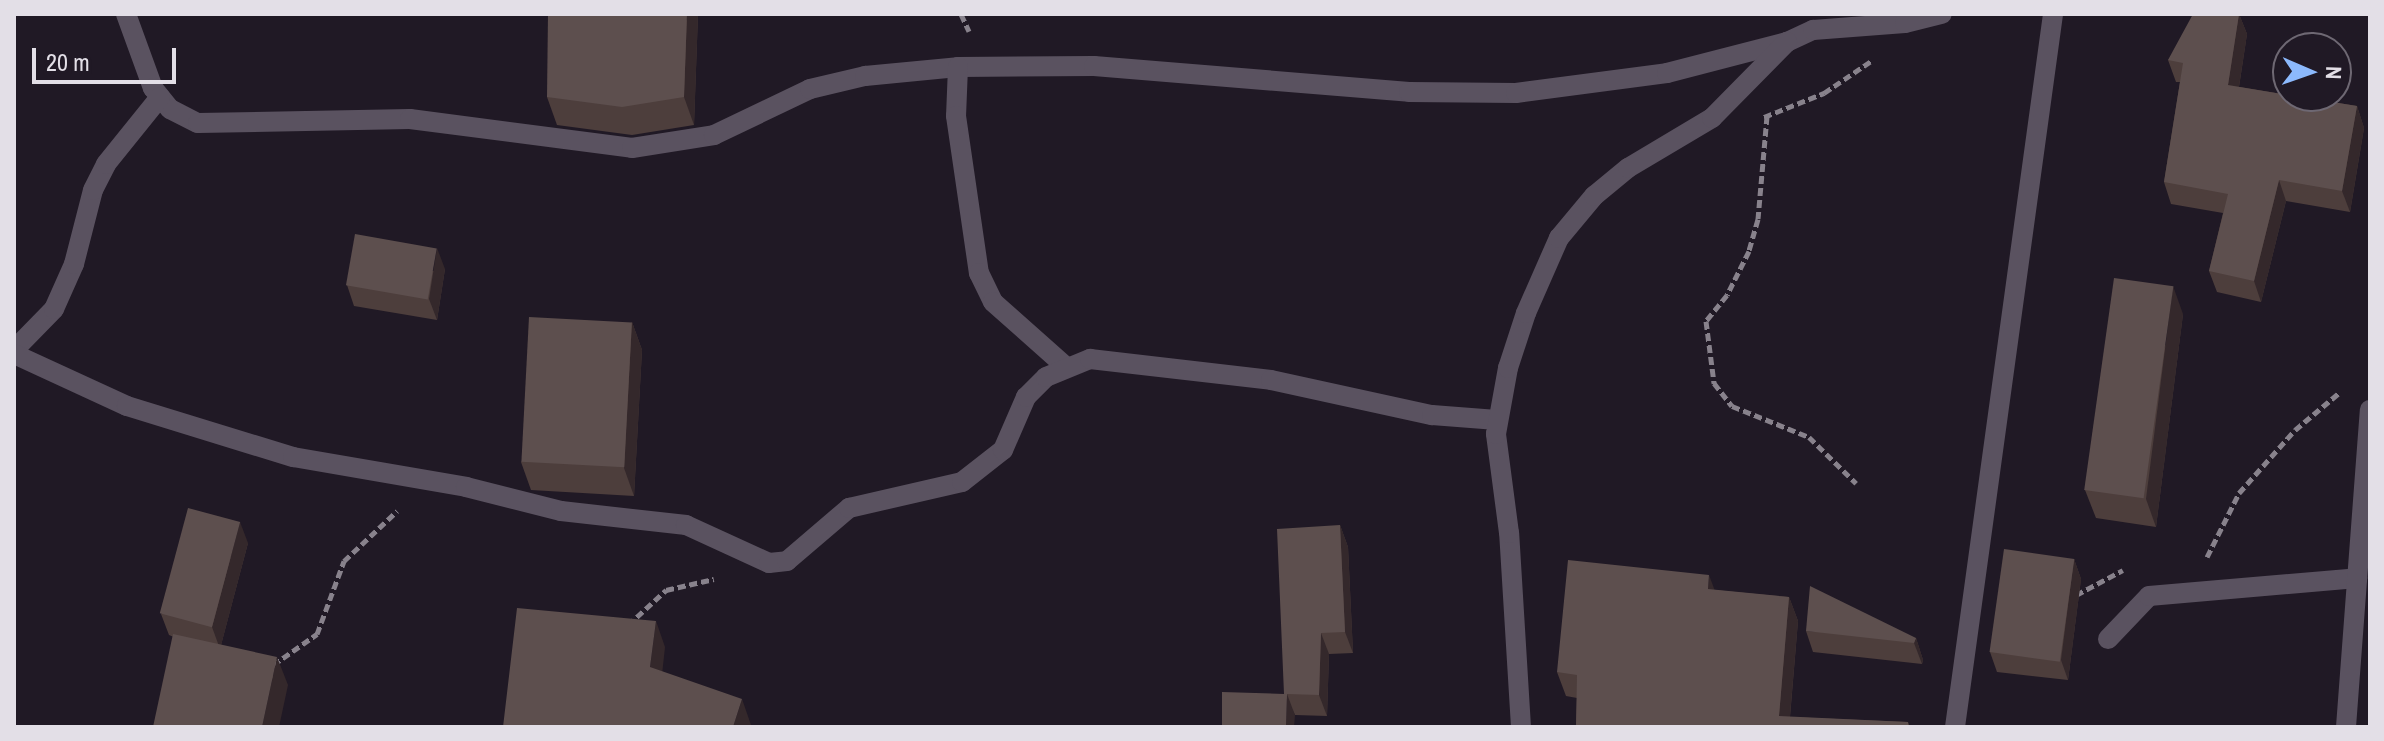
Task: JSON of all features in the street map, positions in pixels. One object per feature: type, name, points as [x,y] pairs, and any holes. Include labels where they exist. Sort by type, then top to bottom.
[{"type":"street","points":[[126,14],[160,97],[182,117],[220,127],[410,119],[632,148],[714,135],[810,89],[865,76],[958,67],[1094,66],[1409,92],[1516,93],[1667,73],[1787,42],[1813,30],[1942,14]]},
{"type":"street","points":[[1955,727],[2053,14]]},
{"type":"street","points":[[1521,727],[1497,420],[1526,313],[1559,238],[1576,216],[1628,168],[1712,118],[1787,42]]},
{"type":"street","points":[[958,67],[956,116],[979,273],[993,302],[1065,366]]},
{"type":"street","points":[[160,97],[106,164],[93,190],[74,264],[54,309],[14,352],[127,406],[293,457],[430,480],[526,505],[686,525],[769,563],[787,561],[849,508],[962,482],[1003,450],[1026,397],[1065,366],[1090,359],[1200,370],[1432,415],[1497,420]]},
{"type":"street","points":[[2346,727],[2370,410]]},
{"type":"street","points":[[2108,639],[2149,596],[2357,578]]},
{"type":"path","points":[[1754,120],[1837,86],[1874,59]]},
{"type":"path","points":[[1767,116],[1758,219],[1749,251],[1727,295],[1706,321],[1714,383],[1732,406],[1809,437],[1856,483]]},
{"type":"path","points":[[2196,562],[2212,550],[2239,493],[2295,430],[2347,388]]},
{"type":"path","points":[[262,671],[311,642],[344,561],[430,480]]},
{"type":"path","points":[[624,629],[666,590],[769,563]]},
{"type":"path","points":[[2070,599],[2108,574],[2129,569]]},
{"type":"building","points":[[548,14],[687,14],[684,97],[622,107],[547,97]]},
{"type":"building","points":[[2193,14],[2239,14],[2228,85],[2272,92],[2272,112],[2352,112],[2352,105],[2357,106],[2342,191],[2279,180],[2254,281],[2209,271],[2228,194],[2164,182],[2183,63],[2168,60]]},
{"type":"building","points":[[355,234],[437,248],[428,300],[346,285]]},
{"type":"building","points":[[2114,278],[2173,286],[2144,498],[2084,490]]},
{"type":"building","points":[[529,317],[632,322],[624,467],[521,462]]},
{"type":"building","points":[[188,508],[240,522],[212,627],[160,613]]},
{"type":"building","points":[[1340,525],[1345,632],[1321,633],[1319,695],[1287,694],[1286,727],[1222,727],[1222,692],[1284,694],[1277,529]]},
{"type":"building","points":[[2004,549],[2074,559],[2060,662],[1990,652]]},
{"type":"building","points":[[1568,560],[1709,575],[1708,589],[1789,597],[1779,716],[1908,722],[1908,727],[1576,727],[1577,675],[1557,672]]},
{"type":"building","points":[[1810,586],[1916,638],[1914,643],[1806,631]]},
{"type":"building","points":[[517,608],[656,621],[650,667],[742,699],[733,727],[503,727]]},
{"type":"building","points":[[173,634],[277,657],[262,727],[153,727]]}]
